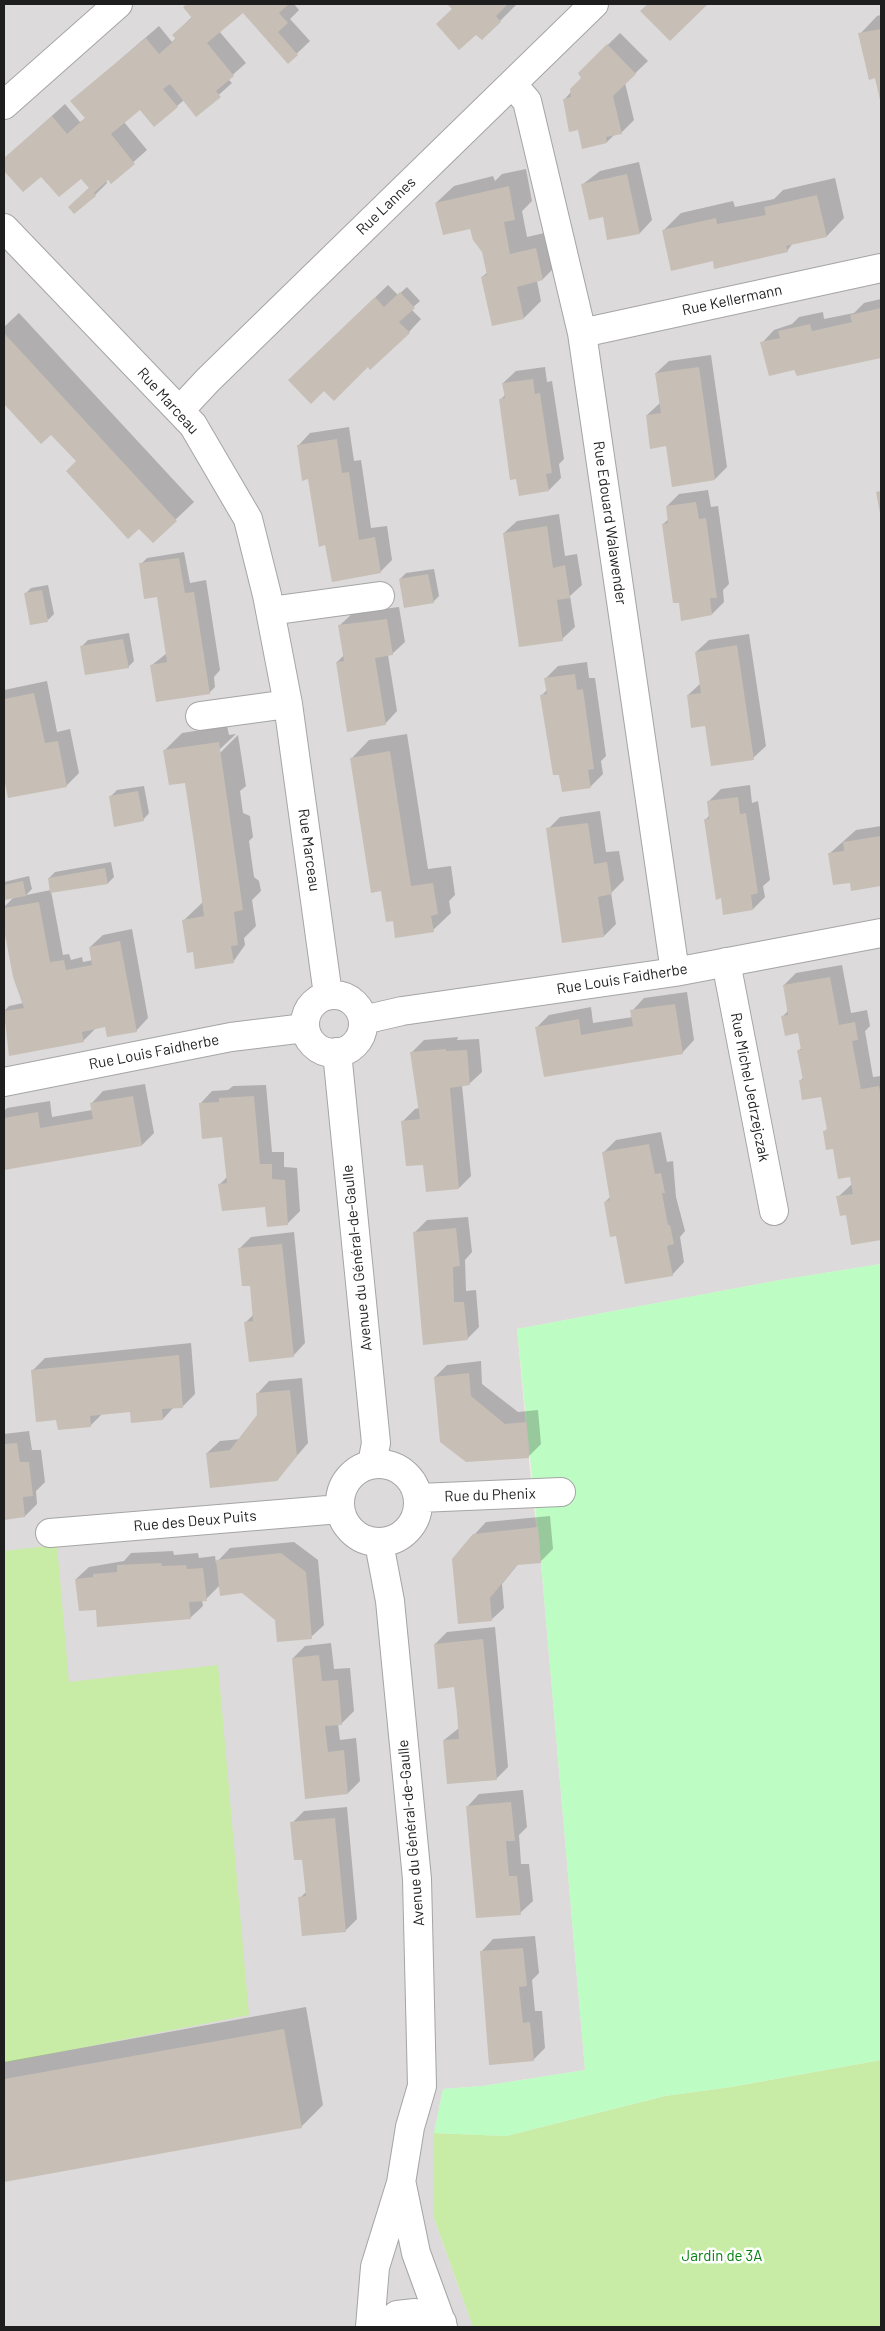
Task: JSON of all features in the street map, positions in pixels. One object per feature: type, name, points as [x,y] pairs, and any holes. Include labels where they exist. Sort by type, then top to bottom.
[{"type":"street","points":[[4,104],[118,4]]},
{"type":"street","name":"Rue Lannes","points":[[180,410],[208,380],[594,4]]},
{"type":"street","name":"Rue Edouard Walawender","points":[[512,84],[528,101],[582,333],[675,972]]},
{"type":"street","name":"Rue Marceau","points":[[4,228],[193,425],[248,519],[270,611],[288,704],[328,995]]},
{"type":"street","name":"Rue Kellermann","points":[[582,333],[881,268]]},
{"type":"street","points":[[270,611],[380,596]]},
{"type":"street","points":[[200,716],[288,704]]},
{"type":"street","name":"Rue Louis Faidherbe","points":[[362,1020],[402,1011],[675,972],[881,934]]},
{"type":"street","name":"Rue Michel Jedrzejczak","points":[[726,962],[774,1211]]},
{"type":"street","points":[[328,995],[347,998],[354,1003],[362,1020],[362,1029],[353,1044],[346,1050],[337,1052],[320,1049],[313,1044],[305,1028],[308,1011],[313,1004],[328,995]]},
{"type":"street","name":"Rue Louis Faidherbe","points":[[4,1082],[231,1037],[305,1028]]},
{"type":"street","name":"Avenue du Général-de-Gaulle","points":[[337,1052],[376,1443],[372,1464]]},
{"type":"street","points":[[372,1464],[385,1464],[397,1467],[412,1480],[419,1498],[417,1514],[409,1530],[396,1540],[379,1543],[366,1540],[353,1533],[344,1522],[340,1509],[344,1486],[351,1476],[372,1464]]},
{"type":"street","name":"Rue du Phenix","points":[[419,1498],[561,1492]]},
{"type":"street","name":"Rue des Deux Puits","points":[[50,1533],[340,1509]]},
{"type":"street","name":"Avenue du Général-de-Gaulle","points":[[370,2327],[375,2268],[401,2183],[410,2127],[422,2086],[417,1879],[390,1601],[379,1543]]},
{"type":"street","name":"Avenue du Général-de-Gaulle","points":[[401,2183],[416,2253],[443,2325]]},
{"type":"street","points":[[383,2327],[397,2315],[414,2313],[443,2325]]},
{"type":"shaded area","points":[[4,4],[881,4],[881,1264],[780,1280],[517,1329],[532,1493],[541,1563],[585,2070],[483,2086],[443,2089],[434,2133],[434,2218],[473,2327],[4,2327]]},
{"type":"green space","points":[[881,1264],[881,2060],[731,2087],[665,2096],[506,2136],[434,2133],[443,2089],[483,2086],[585,2070],[541,1563],[517,1329],[780,1280]]},
{"type":"green space","points":[[57,1545],[69,1682],[218,1665],[249,2015],[4,2063],[4,1551]]},
{"type":"green space","name":"Jardin de 3A","points":[[881,2060],[881,2327],[473,2327],[434,2218],[434,2133],[506,2136],[665,2096],[731,2087]]},
{"type":"building","points":[[187,4],[289,4],[279,13],[288,23],[278,32],[298,55],[288,64],[243,13],[207,43],[234,76],[216,91],[221,97],[196,117],[170,84],[163,89],[178,107],[154,127],[140,110],[111,134],[135,164],[111,184],[108,180],[94,193],[96,196],[74,214],[68,207],[89,188],[81,179],[59,197],[41,177],[23,192],[4,171],[4,158],[52,116],[67,134],[85,118],[70,101],[146,38],[159,54],[176,39],[172,35],[192,18],[183,7]]},
{"type":"building","points":[[447,4],[508,4],[496,16],[501,22],[482,40],[476,35],[459,50],[436,24],[452,9]]},
{"type":"building","points":[[648,4],[708,4],[670,41],[640,11]]},
{"type":"building","points":[[881,29],[880,100],[875,78],[869,80],[858,33]]},
{"type":"building","points":[[607,44],[636,74],[613,96],[622,134],[606,137],[607,143],[582,149],[578,130],[569,132],[563,99],[571,97],[570,89],[581,78],[578,73]]},
{"type":"building","points":[[627,174],[640,234],[607,240],[603,217],[589,220],[581,184]]},
{"type":"building","points":[[509,186],[515,220],[504,222],[510,254],[536,248],[543,280],[517,287],[524,319],[492,326],[481,277],[487,275],[482,252],[473,240],[470,229],[443,235],[435,203]]},
{"type":"building","points":[[817,195],[827,237],[786,246],[788,252],[714,269],[713,261],[671,271],[662,230],[716,218],[717,224],[766,215],[764,207]]},
{"type":"building","points":[[400,292],[415,308],[399,322],[410,333],[370,370],[368,367],[334,401],[324,391],[311,404],[288,380],[375,297],[384,307]]},
{"type":"building","points":[[881,308],[881,358],[797,376],[794,370],[769,376],[760,342],[780,338],[778,331],[810,324],[812,331],[852,322],[850,315]]},
{"type":"building","points":[[4,333],[177,521],[153,543],[139,529],[128,539],[66,471],[76,461],[51,435],[41,444],[4,404]]},
{"type":"building","points":[[699,367],[715,480],[672,487],[666,446],[650,449],[646,415],[661,413],[655,373]]},
{"type":"building","points":[[533,379],[535,394],[540,393],[552,473],[546,474],[549,491],[519,496],[516,479],[510,480],[499,399],[505,398],[502,383]]},
{"type":"building","points":[[337,439],[342,473],[349,472],[359,540],[375,537],[381,573],[332,582],[325,545],[319,547],[308,479],[302,481],[297,445]]},
{"type":"building","points":[[881,491],[881,513],[880,513],[876,492]]},
{"type":"building","points":[[696,502],[699,519],[706,518],[717,598],[710,598],[712,615],[681,621],[679,603],[673,603],[662,524],[668,523],[666,506]]},
{"type":"building","points":[[547,526],[553,568],[565,565],[570,598],[557,600],[563,641],[519,647],[503,533]]},
{"type":"building","points":[[179,558],[185,593],[194,592],[210,694],[156,702],[150,665],[167,662],[157,597],[144,599],[139,563]]},
{"type":"building","points":[[428,574],[434,603],[404,608],[399,579]]},
{"type":"building","points":[[42,590],[48,622],[30,625],[24,593]]},
{"type":"building","points":[[387,619],[393,655],[375,658],[386,725],[347,732],[336,662],[344,661],[338,625]]},
{"type":"building","points":[[123,639],[129,668],[85,675],[80,646]]},
{"type":"building","points":[[737,645],[754,760],[711,766],[705,726],[691,728],[687,695],[701,693],[695,652]]},
{"type":"building","points":[[575,674],[577,690],[583,689],[594,769],[588,770],[591,788],[562,792],[559,775],[553,775],[540,695],[547,694],[544,678]]},
{"type":"building","points":[[34,693],[45,743],[58,741],[67,787],[8,798],[4,778],[4,699]]},
{"type":"building","points":[[219,742],[243,910],[234,912],[238,945],[231,946],[234,963],[195,969],[193,952],[187,953],[182,920],[204,916],[195,849],[185,783],[169,785],[163,750]]},
{"type":"building","points":[[390,751],[411,886],[433,883],[438,914],[431,916],[434,932],[395,938],[393,921],[386,922],[381,891],[371,893],[350,758]]},
{"type":"building","points":[[138,791],[144,821],[114,827],[109,796]]},
{"type":"building","points":[[738,797],[740,814],[746,813],[758,893],[751,895],[753,910],[723,915],[721,898],[716,900],[704,819],[709,819],[707,801]]},
{"type":"building","points":[[588,823],[594,864],[607,862],[612,894],[598,897],[604,937],[562,943],[546,828]]},
{"type":"building","points":[[881,836],[881,886],[851,891],[850,883],[833,885],[828,853],[844,851],[843,842]]},
{"type":"building","points":[[105,868],[108,884],[50,893],[48,878]]},
{"type":"building","points":[[23,881],[26,896],[4,900],[4,885]]},
{"type":"building","points":[[39,902],[50,962],[64,960],[66,970],[92,965],[89,947],[120,941],[137,1032],[107,1037],[105,1027],[82,1032],[84,1042],[9,1056],[4,1011],[24,1008],[13,977],[4,929],[4,908]]},
{"type":"building","points":[[830,977],[839,1025],[855,1022],[858,1040],[852,1041],[861,1089],[879,1086],[881,1099],[881,1240],[851,1245],[846,1215],[840,1216],[836,1196],[853,1194],[850,1177],[838,1179],[833,1149],[826,1150],[823,1131],[827,1130],[821,1097],[802,1100],[799,1080],[803,1080],[797,1050],[801,1050],[798,1033],[785,1036],[781,1016],[788,1015],[783,985]]},
{"type":"building","points":[[675,1004],[683,1054],[544,1077],[535,1027],[579,1019],[581,1035],[633,1026],[630,1010]]},
{"type":"building","points":[[446,1049],[446,1051],[467,1050],[470,1085],[450,1088],[459,1189],[426,1192],[423,1165],[406,1166],[401,1121],[420,1119],[410,1052]]},
{"type":"building","points":[[133,1096],[142,1146],[4,1170],[4,1118],[38,1112],[40,1128],[93,1119],[90,1103]]},
{"type":"building","points":[[254,1096],[260,1164],[272,1164],[272,1179],[285,1180],[288,1225],[267,1227],[265,1207],[222,1211],[218,1184],[227,1183],[222,1137],[202,1139],[199,1103],[219,1102],[219,1098]]},
{"type":"building","points":[[649,1144],[655,1174],[661,1173],[665,1193],[662,1193],[674,1244],[667,1246],[673,1276],[625,1284],[616,1236],[610,1237],[604,1202],[610,1200],[602,1152]]},
{"type":"building","points":[[456,1228],[460,1266],[453,1267],[454,1302],[464,1302],[468,1340],[423,1345],[413,1232]]},
{"type":"building","points":[[282,1244],[294,1357],[249,1362],[244,1322],[253,1321],[250,1286],[242,1286],[238,1248]]},
{"type":"building","points":[[179,1355],[183,1408],[162,1409],[163,1420],[131,1423],[130,1412],[90,1416],[91,1427],[58,1430],[56,1420],[36,1422],[31,1370]]},
{"type":"building","points":[[469,1373],[471,1396],[505,1424],[526,1422],[529,1458],[466,1462],[440,1442],[434,1377]]},
{"type":"building","points":[[290,1390],[297,1456],[277,1481],[210,1488],[206,1453],[230,1450],[257,1415],[256,1393]]},
{"type":"building","points":[[17,1443],[20,1462],[29,1462],[33,1496],[23,1497],[25,1517],[4,1520],[4,1444]]},
{"type":"building","points":[[538,1527],[541,1563],[517,1565],[490,1598],[492,1621],[458,1624],[452,1559],[473,1534]]},
{"type":"building","points":[[281,1553],[306,1572],[312,1639],[277,1642],[275,1620],[242,1593],[220,1596],[216,1560]]},
{"type":"building","points":[[161,1563],[162,1566],[186,1565],[187,1569],[203,1568],[207,1601],[189,1602],[191,1619],[97,1627],[96,1610],[79,1611],[75,1579],[93,1577],[93,1574],[117,1572],[117,1565]]},
{"type":"building","points":[[483,1639],[497,1780],[447,1784],[443,1740],[459,1739],[457,1713],[454,1687],[438,1689],[434,1644]]},
{"type":"building","points":[[319,1655],[322,1681],[338,1680],[342,1725],[325,1726],[328,1752],[344,1750],[348,1794],[305,1799],[292,1658]]},
{"type":"building","points":[[511,1802],[515,1841],[506,1841],[509,1876],[517,1876],[521,1915],[476,1918],[466,1806]]},
{"type":"building","points":[[335,1818],[346,1932],[302,1936],[298,1897],[306,1896],[302,1860],[294,1860],[290,1822]]},
{"type":"building","points":[[523,1948],[527,1986],[519,1987],[523,2023],[530,2022],[534,2061],[489,2065],[480,1951]]},
{"type":"building","points":[[284,2029],[302,2128],[4,2182],[4,2079]]}]
